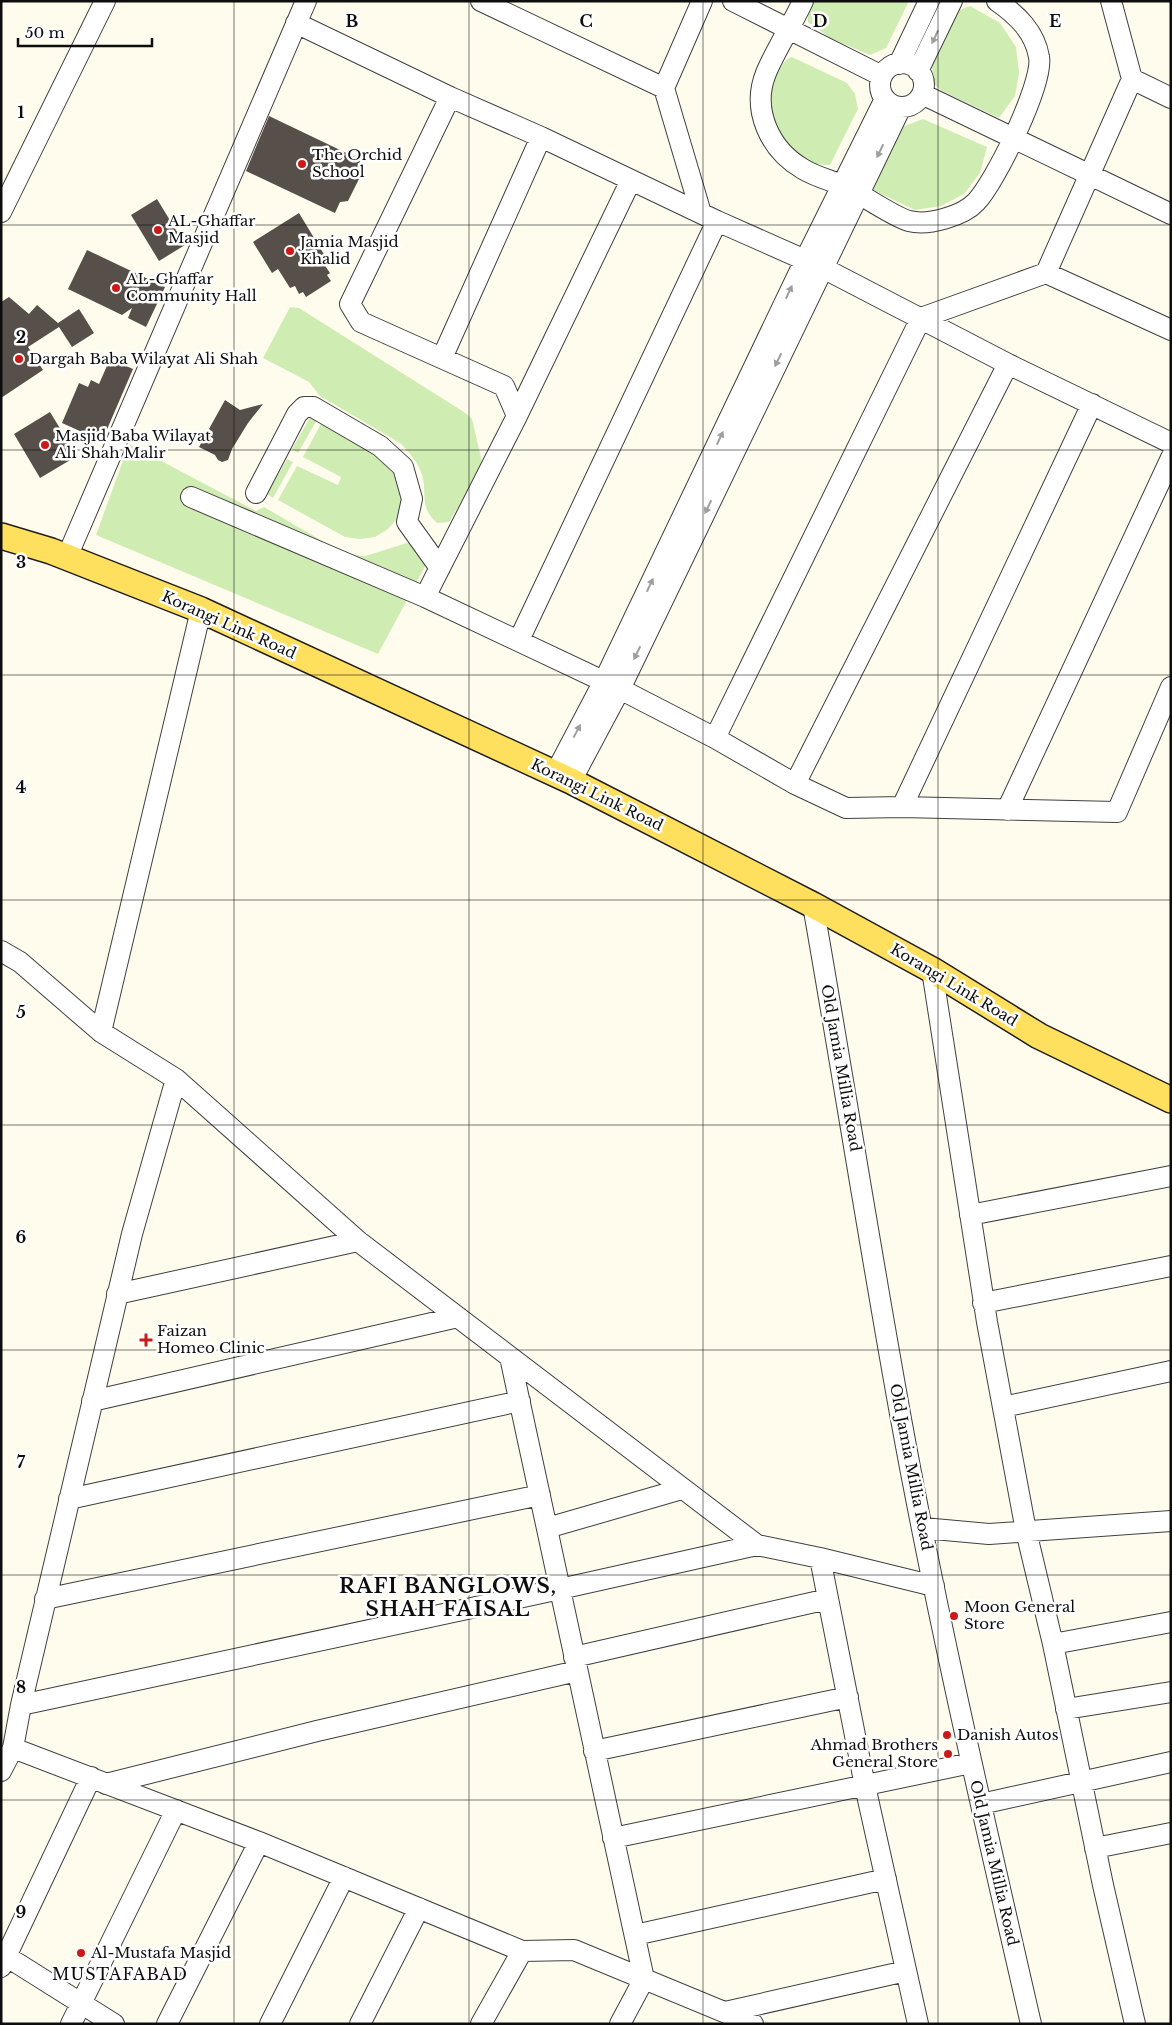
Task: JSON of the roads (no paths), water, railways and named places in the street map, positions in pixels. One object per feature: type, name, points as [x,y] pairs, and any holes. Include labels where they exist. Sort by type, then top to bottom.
[{"type":"main road","name":"Korangi Link Road","points":[[1,536],[67,557],[200,610],[563,777],[813,905],[932,970],[1039,1036],[1171,1100]]},
{"type":"street","points":[[1,212],[105,1]]},
{"type":"street","points":[[67,557],[306,1]]},
{"type":"street","points":[[481,1],[664,88]]},
{"type":"street","points":[[519,640],[709,217],[664,88],[702,1]]},
{"type":"street","points":[[733,1],[882,76]]},
{"type":"street","points":[[803,1],[766,74],[760,99],[764,125],[781,153],[803,170],[850,190],[909,221],[931,221],[958,215],[976,203],[987,189],[1032,98],[1039,76],[1040,58],[1031,35],[1018,16],[997,1]]},
{"type":"street","points":[[899,64],[929,1]]},
{"type":"street","points":[[918,71],[952,1]]},
{"type":"street","points":[[1046,273],[1132,79],[1111,1]]},
{"type":"street","points":[[296,23],[450,97],[541,137],[709,217],[814,264],[1008,364],[1171,443]]},
{"type":"street","points":[[899,64],[913,67],[922,78],[922,94],[910,106],[893,103],[881,92],[882,76],[886,70],[899,64]]},
{"type":"street","points":[[1132,79],[1171,98]]},
{"type":"street","points":[[922,94],[1171,214]]},
{"type":"street","points":[[450,97],[350,304],[361,322],[504,386],[517,416]]},
{"type":"street","points":[[563,777],[612,685],[893,103]]},
{"type":"street","points":[[442,358],[541,137]]},
{"type":"street","points":[[425,597],[517,416],[631,180]]},
{"type":"street","points":[[715,738],[921,318],[1046,273],[1171,330]]},
{"type":"street","points":[[795,784],[1008,364]]},
{"type":"street","points":[[902,807],[1092,404]]},
{"type":"street","points":[[256,493],[297,414],[304,407],[313,407],[380,446],[403,467],[412,499],[407,522],[440,568]]},
{"type":"street","points":[[1007,810],[1171,458]]},
{"type":"street","points":[[192,497],[425,597],[519,640],[612,685],[715,738],[795,784],[846,808],[902,807],[1117,812],[1171,688]]},
{"type":"street","points":[[101,1032],[200,610]]},
{"type":"street","name":"Old Jamia Millia Road","points":[[813,905],[900,1411],[934,1586],[971,1763],[1031,2024]]},
{"type":"street","points":[[1,950],[20,962],[101,1032],[176,1079],[358,1240],[682,1490],[757,1545]]},
{"type":"street","points":[[932,970],[984,1302],[1026,1531],[1135,2024]]},
{"type":"street","points":[[1,1770],[13,1748],[9,1722],[21,1705],[117,1294],[176,1079]]},
{"type":"street","points":[[970,1215],[1171,1176]]},
{"type":"street","points":[[117,1294],[358,1240]]},
{"type":"street","points":[[984,1302],[1171,1266]]},
{"type":"street","points":[[92,1401],[458,1316]]},
{"type":"street","points":[[510,1357],[644,1979],[620,2024]]},
{"type":"street","points":[[1003,1407],[1171,1371]]},
{"type":"street","points":[[69,1499],[520,1401]]},
{"type":"street","points":[[547,1528],[682,1490]]},
{"type":"street","points":[[46,1600],[540,1496]]},
{"type":"street","points":[[923,1528],[989,1534],[1171,1521]]},
{"type":"street","points":[[21,1705],[757,1545],[820,1558],[934,1586]]},
{"type":"street","points":[[820,1558],[865,1786],[918,2024]]},
{"type":"street","points":[[114,2024],[3,1958],[98,1780],[317,1731],[828,1598]]},
{"type":"street","points":[[1052,1644],[1171,1622]]},
{"type":"street","points":[[1066,1710],[1171,1692]]},
{"type":"street","points":[[594,1751],[848,1697]]},
{"type":"street","points":[[13,1748],[259,1842],[522,1951],[574,1950],[753,2024]]},
{"type":"street","points":[[981,1804],[1171,1762]]},
{"type":"street","points":[[613,1838],[971,1763]]},
{"type":"street","points":[[71,2024],[176,1810]]},
{"type":"street","points":[[1095,1848],[1171,1833]]},
{"type":"street","points":[[167,2024],[259,1842]]},
{"type":"street","points":[[270,2024],[344,1877]]},
{"type":"street","points":[[634,1935],[886,1879]]},
{"type":"street","points":[[360,2024],[420,1908]]},
{"type":"street","points":[[480,2024],[522,1951]]},
{"type":"street","points":[[725,2012],[906,1971]]},
{"type":"place","name":"The Orchid School","points":[[302,164]]},
{"type":"place","name":"AL-Ghaffar Masjid","points":[[158,230]]},
{"type":"place","name":"Jamia Masjid Khalid","points":[[290,251]]},
{"type":"place","name":"AL-Ghaffar Community Hall","points":[[116,288]]},
{"type":"place","name":"Dargah Baba Wilayat Ali Shah","points":[[19,359]]},
{"type":"place","name":"Masjid Baba Wilayat Ali Shah Malir","points":[[45,445]]},
{"type":"place","name":"Faizan Homeo Clinic","points":[[146,1340]]},
{"type":"place","name":"Moon General Store","points":[[954,1616]]},
{"type":"place","name":"Danish Autos","points":[[947,1735]]},
{"type":"place","name":"Ahmad Brothers General Store","points":[[948,1754]]},
{"type":"place","name":"Al-Mustafa Masjid","points":[[81,1953]]},
{"type":"district","name":"RAFI BANGLOWS, SHAH FAISAL","points":[[448,1598]]},
{"type":"district","name":"MUSTAFABAD","points":[[120,1974]]}]
